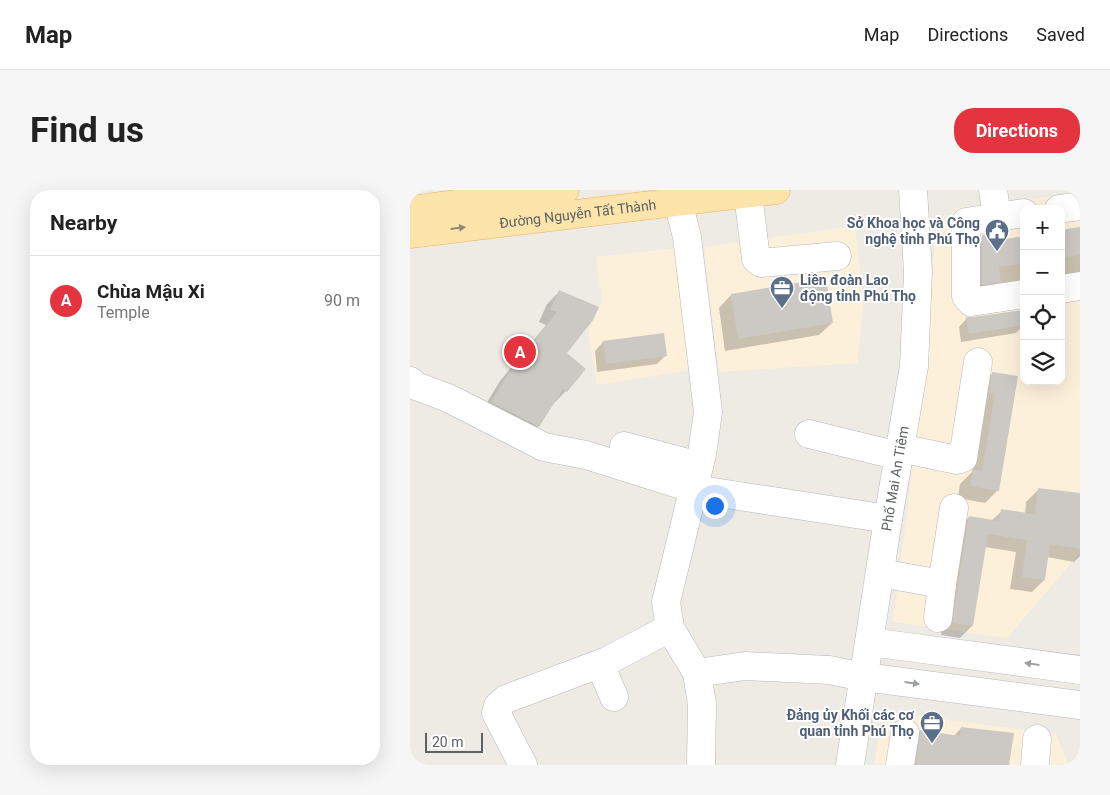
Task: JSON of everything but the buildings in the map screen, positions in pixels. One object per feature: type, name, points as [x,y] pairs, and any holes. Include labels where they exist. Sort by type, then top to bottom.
[{"type":"main road","name":"Đường Nguyễn Tất Thành","points":[[410,210],[564,190]]},
{"type":"main road","name":"Đường Nguyễn Tất Thành","points":[[410,234],[776,190]]},
{"type":"street","name":"Phố Mai An Tiêm","points":[[850,765],[914,366],[918,272],[913,190]]},
{"type":"street","points":[[993,190],[997,217]]},
{"type":"street","points":[[748,194],[756,259],[761,263],[837,256]]},
{"type":"street","points":[[678,202],[687,237],[708,412],[696,478],[666,602],[670,628],[697,673],[702,704],[702,765]]},
{"type":"street","points":[[1065,208],[1080,206]]},
{"type":"street","points":[[1020,214],[966,222],[966,296],[971,302],[1020,295]]},
{"type":"street","points":[[1065,288],[1080,286]]},
{"type":"street","points":[[809,434],[899,452],[957,460],[962,458],[978,362]]},
{"type":"street","points":[[410,381],[416,386],[448,398],[544,447],[888,519]]},
{"type":"street","points":[[624,446],[696,478]]},
{"type":"street","points":[[938,618],[954,508]]},
{"type":"street","points":[[880,573],[942,584]]},
{"type":"street","points":[[523,765],[496,713],[498,706],[506,699],[600,664],[670,628]]},
{"type":"street","points":[[870,642],[1080,670]]},
{"type":"street","points":[[600,664],[614,697]]},
{"type":"street","points":[[697,673],[745,666],[829,670],[864,677],[1080,705]]},
{"type":"street","points":[[900,765],[905,733]]},
{"type":"shaded area","points":[[1080,193],[1080,553],[1007,638],[893,622],[929,340],[935,229],[957,208]]},
{"type":"shaded area","points":[[855,226],[864,303],[857,363],[719,372],[704,247]]},
{"type":"shaded area","points":[[678,248],[692,370],[597,385],[588,332],[602,300],[596,257]]},
{"type":"shaded area","points":[[883,711],[1056,734],[1068,765],[874,765]]},
{"type":"place","name":"Sở Khoa học và Công nghệ tỉnh Phú Thọ","points":[[997,252]]},
{"type":"place","name":"Liên đoàn Lao động tỉnh Phú Thọ","points":[[782,309]]},
{"type":"place","name":"Chùa Mậu Xi","points":[[520,352]]},
{"type":"place","name":"Đảng ủy Khối các cơ quan tỉnh Phú Thọ","points":[[932,744]]}]
